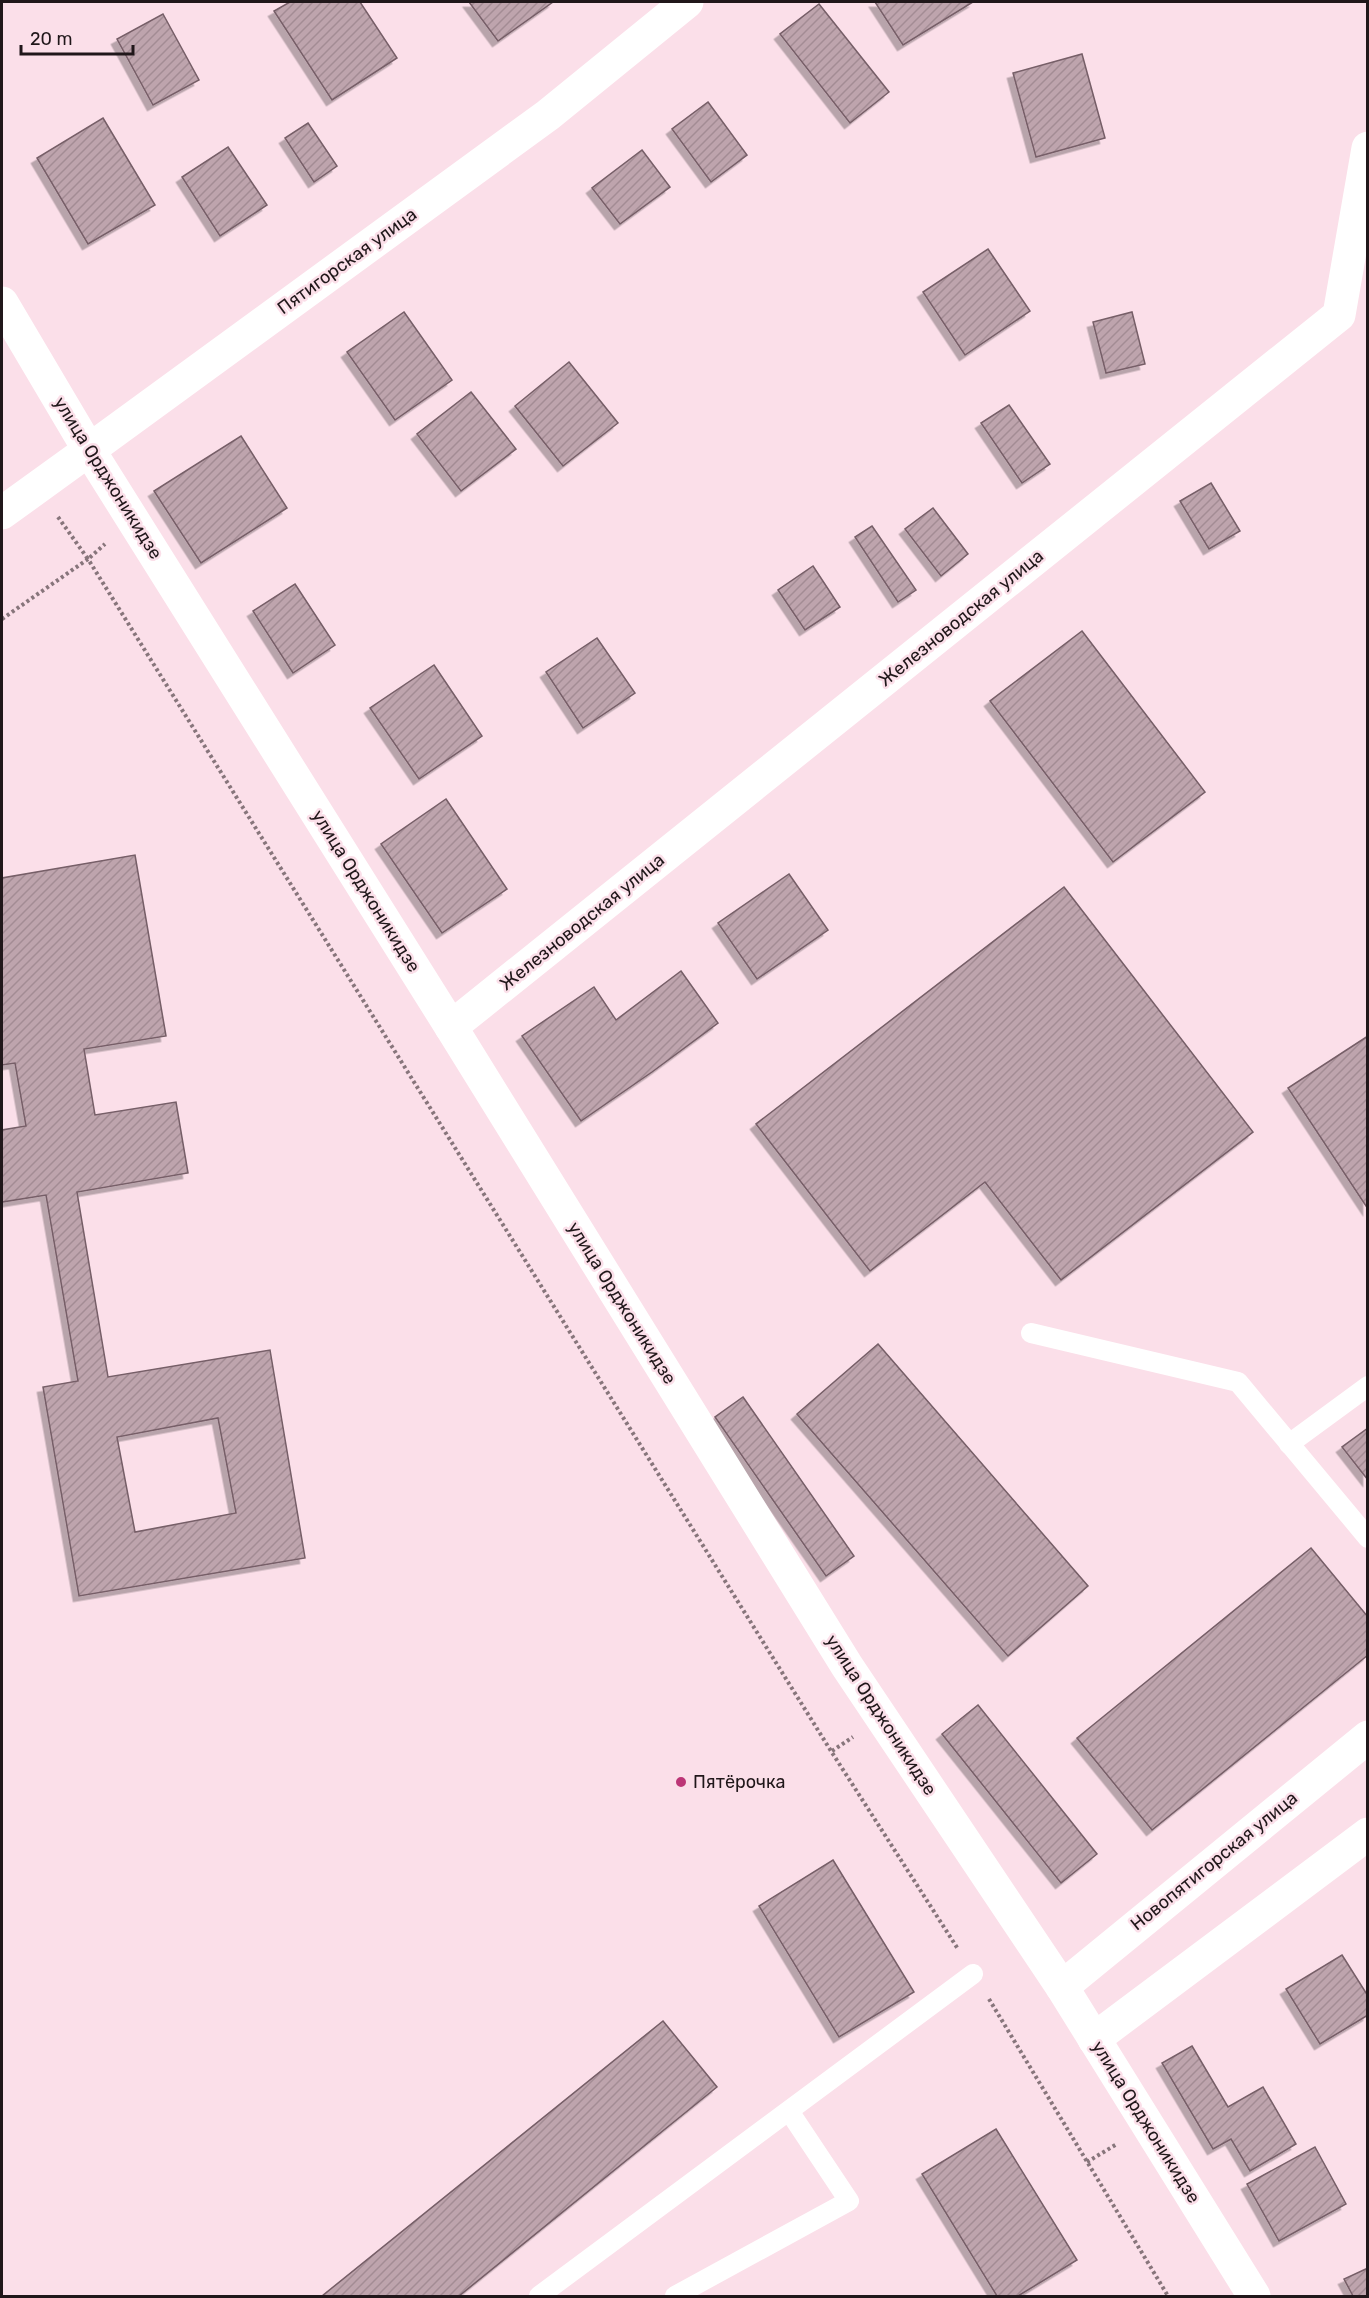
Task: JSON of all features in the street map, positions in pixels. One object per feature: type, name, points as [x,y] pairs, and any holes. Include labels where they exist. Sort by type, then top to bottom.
[{"type":"main road","name":"Пятигорская улица","points":[[2,513],[548,115],[687,2]]},
{"type":"main road","name":"Железноводская улица","points":[[451,1027],[1338,315],[1368,148]]},
{"type":"main road","name":"улица Орджоникидзе","points":[[2,303],[89,450],[451,1027],[847,1666],[1062,1987],[1254,2296]]},
{"type":"main road","name":"Новопятигорская улица","points":[[1062,1987],[1368,1737]]},
{"type":"main road","points":[[1094,2039],[1368,1834]]},
{"type":"lane","points":[[1031,1333],[1238,1382],[1368,1538]]},
{"type":"lane","points":[[1290,1444],[1368,1386]]},
{"type":"lane","points":[[539,2296],[973,1974]]},
{"type":"lane","points":[[675,2296],[849,2200],[789,2111]]},
{"type":"path","points":[[37,488],[88,559],[831,1751],[973,1974],[1168,2296]]},
{"type":"path","points":[[2,619],[88,559]]},
{"type":"building","points":[[290,2],[360,2],[397,58],[332,100],[274,11]]},
{"type":"building","points":[[469,2],[553,2],[498,41]]},
{"type":"building","points":[[875,2],[973,2],[903,45]]},
{"type":"building","points":[[819,4],[889,92],[850,123],[780,34]]},
{"type":"building","points":[[163,14],[199,80],[153,105],[117,39]]},
{"type":"building","points":[[1082,54],[1105,138],[1036,157],[1013,73]]},
{"type":"building","points":[[708,102],[747,155],[711,182],[672,129]]},
{"type":"building","points":[[103,118],[155,205],[88,244],[37,158]]},
{"type":"building","points":[[308,123],[337,166],[314,182],[285,138]]},
{"type":"building","points":[[228,147],[267,205],[220,236],[182,177]]},
{"type":"building","points":[[642,150],[670,187],[620,224],[592,188]]},
{"type":"building","points":[[988,249],[1030,311],[965,355],[923,292]]},
{"type":"building","points":[[404,312],[452,380],[395,420],[347,352]]},
{"type":"building","points":[[1132,312],[1145,364],[1106,373],[1093,322]]},
{"type":"building","points":[[569,362],[618,423],[563,466],[515,406]]},
{"type":"building","points":[[471,392],[516,449],[461,491],[417,434]]},
{"type":"building","points":[[1009,405],[1050,464],[1022,483],[981,423]]},
{"type":"building","points":[[241,436],[287,508],[201,563],[154,491]]},
{"type":"building","points":[[1211,483],[1240,531],[1209,549],[1180,501]]},
{"type":"building","points":[[933,508],[968,554],[941,576],[905,529]]},
{"type":"building","points":[[872,526],[916,590],[898,602],[855,537]]},
{"type":"building","points":[[813,566],[840,607],[805,630],[778,590]]},
{"type":"building","points":[[295,584],[335,645],[293,673],[253,611]]},
{"type":"building","points":[[1082,631],[1205,792],[1113,862],[990,701]]},
{"type":"building","points":[[597,638],[635,693],[583,728],[546,672]]},
{"type":"building","points":[[434,665],[482,736],[419,779],[370,708]]},
{"type":"building","points":[[446,799],[507,889],[442,933],[381,844]]},
{"type":"building","points":[[135,855],[166,1036],[84,1049],[95,1115],[176,1102],[188,1173],[77,1192],[108,1377],[270,1350],[305,1558],[79,1596],[43,1387],[78,1381],[46,1195],[2,1202],[2,1130],[26,1126],[15,1063],[2,1065],[2,878]],"holes":[[[218,1418],[236,1513],[135,1532],[117,1437]]]},
{"type":"building","points":[[789,874],[828,930],[757,979],[718,923]]},
{"type":"building","points":[[1064,887],[1253,1132],[1061,1280],[985,1182],[870,1271],[756,1124]]},
{"type":"building","points":[[681,971],[718,1023],[581,1121],[522,1036],[594,987],[616,1020]]},
{"type":"building","points":[[1368,1036],[1368,1209],[1288,1088]]},
{"type":"building","points":[[878,1344],[1088,1586],[1008,1656],[797,1414]]},
{"type":"building","points":[[743,1397],[854,1556],[826,1576],[715,1417]]},
{"type":"building","points":[[1368,1428],[1368,1480],[1342,1447]]},
{"type":"building","points":[[1311,1548],[1368,1617],[1368,1655],[1152,1830],[1077,1738]]},
{"type":"building","points":[[978,1705],[1097,1854],[1061,1883],[942,1734]]},
{"type":"building","points":[[833,1860],[914,1992],[839,2037],[759,1906]]},
{"type":"building","points":[[1342,1955],[1368,1996],[1368,2015],[1320,2044],[1286,1989]]},
{"type":"building","points":[[663,2021],[717,2087],[459,2296],[322,2296]]},
{"type":"building","points":[[1192,2046],[1228,2107],[1263,2087],[1296,2144],[1250,2171],[1231,2139],[1213,2149],[1162,2063]]},
{"type":"building","points":[[996,2129],[1077,2260],[1018,2296],[997,2296],[922,2174]]},
{"type":"building","points":[[1315,2147],[1346,2204],[1279,2241],[1247,2184]]},
{"type":"building","points":[[1368,2268],[1368,2296],[1353,2296],[1344,2279]]},
{"type":"place","name":"Пятёрочка","points":[[681,1782]]}]
